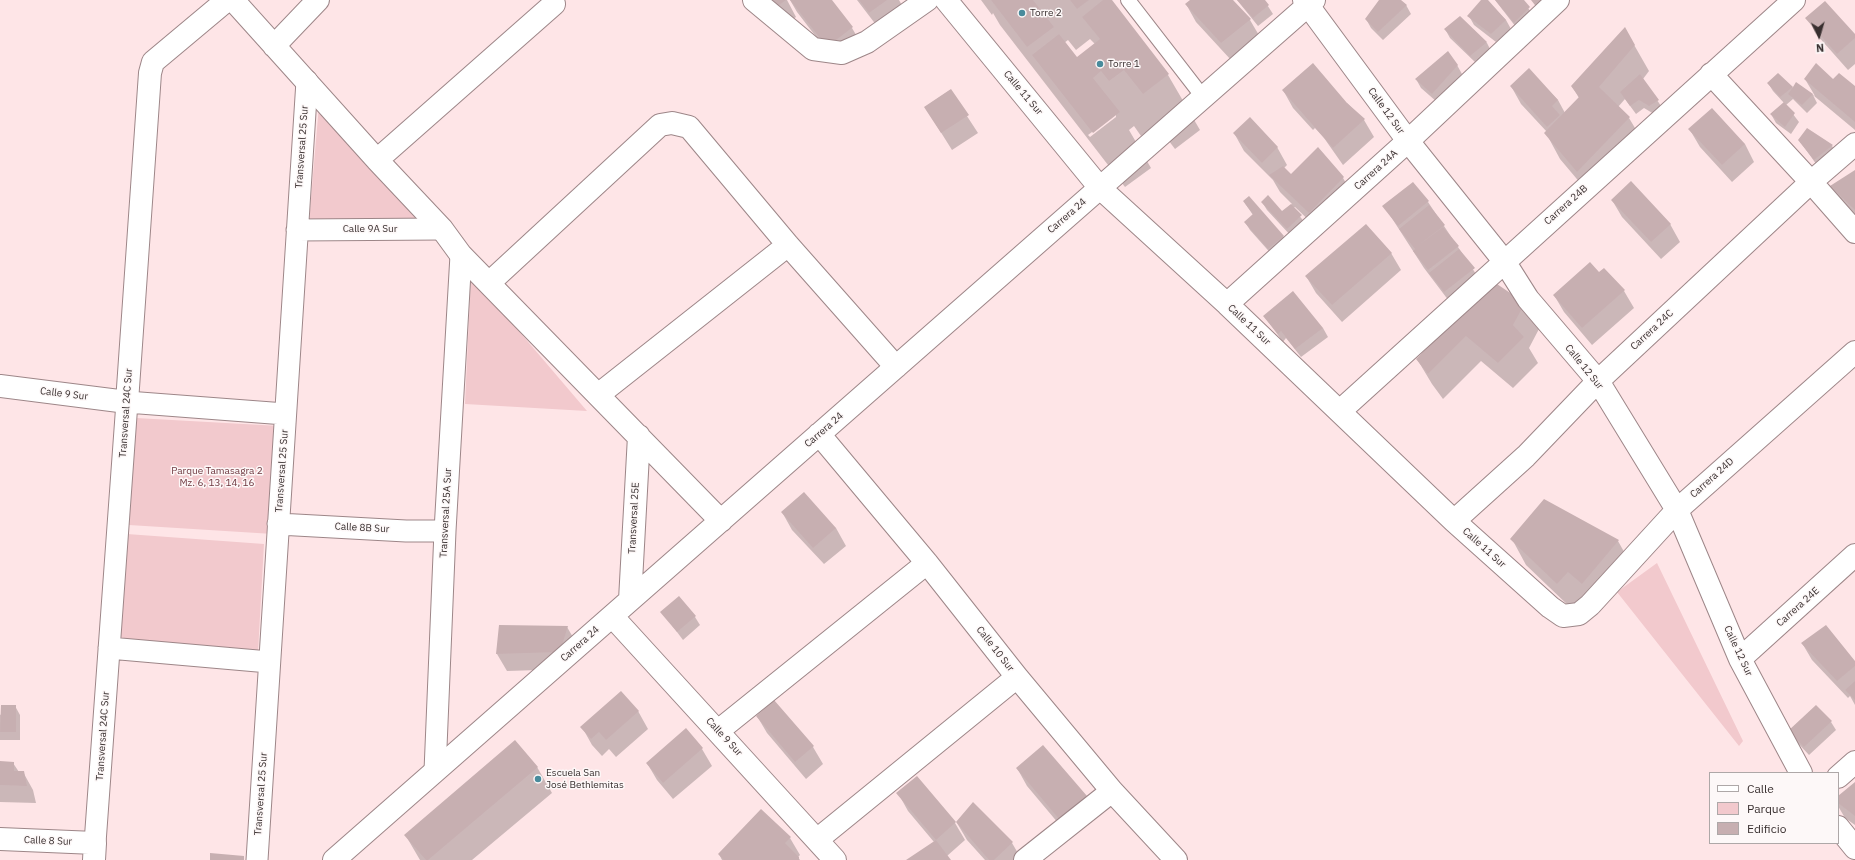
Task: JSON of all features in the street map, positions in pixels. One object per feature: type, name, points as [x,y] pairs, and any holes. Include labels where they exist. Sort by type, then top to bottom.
[{"type":"street","name":"Transversal 24C Sur","points":[[95,852],[150,73],[153,62],[226,0]]},
{"type":"street","points":[[233,0],[377,160],[442,229],[461,255],[721,521]]},
{"type":"street","points":[[274,46],[318,0]]},
{"type":"street","points":[[754,0],[813,49],[842,53],[867,42],[927,0]]},
{"type":"street","name":"Calle 11 Sur","points":[[946,0],[1100,188],[1227,304],[1454,521],[1550,607],[1562,616],[1579,614]]},
{"type":"street","name":"Carrera 24A","points":[[1227,304],[1408,141],[1558,0]]},
{"type":"street","name":"Carrera 24B","points":[[1340,411],[1794,0]]},
{"type":"street","name":"Carrera 24","points":[[334,860],[1204,97],[1309,2]]},
{"type":"street","name":"Calle 12 Sur","points":[[1309,2],[1408,141],[1504,261],[1528,299],[1598,381],[1677,510],[1740,659],[1800,772]]},
{"type":"street","points":[[377,160],[554,4]]},
{"type":"street","points":[[1711,74],[1855,232]]},
{"type":"street","name":"Transversal 25 Sur","points":[[257,860],[307,81]]},
{"type":"street","points":[[489,283],[660,125],[672,123],[689,127],[788,245],[896,367]]},
{"type":"street","name":"Carrera 24C","points":[[1454,521],[1526,456],[1598,381],[1811,182],[1855,144]]},
{"type":"street","name":"Calle 9A Sur","points":[[297,230],[442,229]]},
{"type":"street","points":[[598,395],[788,245]]},
{"type":"street","name":"Transversal 25A Sur","points":[[435,771],[445,531],[461,255]]},
{"type":"street","name":"Carrera 24D","points":[[1579,614],[1590,605],[1677,510],[1855,352]]},
{"type":"street","name":"Calle 9 Sur","points":[[0,386],[127,402]]},
{"type":"street","points":[[127,402],[285,414]]},
{"type":"street","name":"Calle 10 Sur","points":[[819,434],[927,562],[1017,677],[1112,791],[1176,860]]},
{"type":"street","name":"Transversal 25E","points":[[630,600],[639,436]]},
{"type":"street","name":"Calle 8B Sur","points":[[278,524],[406,531],[445,531]]},
{"type":"street","name":"Carrera 24E","points":[[1740,659],[1855,555]]},
{"type":"street","points":[[718,731],[927,562]]},
{"type":"street","name":"Calle 9 Sur","points":[[612,616],[835,860]]},
{"type":"street","points":[[109,648],[269,662]]},
{"type":"street","points":[[818,840],[1017,677]]},
{"type":"street","points":[[1839,776],[1855,762]]},
{"type":"street","points":[[1025,860],[1112,791]]},
{"type":"street","points":[[1839,829],[1855,848]]},
{"type":"street","name":"Calle 8 Sur","points":[[0,839],[95,852]]},
{"type":"lane","points":[[1128,0],[1204,97]]},
{"type":"green space","points":[[319,105],[430,224],[309,222]]},
{"type":"green space","points":[[471,275],[587,411],[465,404]]},
{"type":"green space","name":"Parque Tamasagra 2 Mz. 6, 13, 14, 16","points":[[136,418],[280,426],[273,534],[129,525]]},
{"type":"green space","points":[[127,534],[264,544],[258,652],[118,641]]},
{"type":"green space","points":[[1657,563],[1743,741],[1739,746],[1617,592]]},
{"type":"building","points":[[766,0],[786,0],[775,8]]},
{"type":"building","points":[[790,0],[832,0],[853,27],[827,47]]},
{"type":"building","points":[[859,0],[887,0],[869,13]]},
{"type":"building","name":"Torre 2","points":[[991,0],[1033,0],[1054,27],[1027,47]]},
{"type":"building","name":"Torre 2","points":[[1070,0],[1089,0],[1077,9]]},
{"type":"building","name":"Torre 1","points":[[1103,0],[1112,0],[1169,74],[1143,94],[1124,70],[1109,81],[1101,71],[1093,78],[1120,112],[1093,133],[1032,55],[1059,34],[1077,57],[1100,39],[1082,17]]},
{"type":"building","points":[[1190,0],[1233,0],[1251,19],[1221,43],[1185,4]]},
{"type":"building","points":[[1237,0],[1265,0],[1269,5],[1253,18]]},
{"type":"building","points":[[1379,0],[1401,0],[1407,5],[1378,32],[1365,19]]},
{"type":"building","points":[[1481,0],[1488,0],[1506,20],[1491,34],[1467,16]]},
{"type":"building","points":[[1495,0],[1524,0],[1530,7],[1514,23]]},
{"type":"building","points":[[1531,0],[1548,0],[1538,9]]},
{"type":"building","points":[[1825,1],[1855,34],[1855,38],[1837,54],[1805,18]]},
{"type":"building","points":[[1460,16],[1487,42],[1470,56],[1444,29]]},
{"type":"building","points":[[1625,27],[1635,45],[1599,87],[1630,117],[1577,172],[1544,133],[1579,97],[1571,86]]},
{"type":"building","points":[[1448,51],[1458,65],[1432,94],[1415,79]]},
{"type":"building","points":[[1313,63],[1347,103],[1365,119],[1333,148],[1282,90]]},
{"type":"building","points":[[1816,63],[1833,79],[1839,73],[1855,86],[1855,122],[1804,79]]},
{"type":"building","points":[[1529,68],[1558,100],[1552,106],[1560,115],[1547,127],[1510,86]]},
{"type":"building","points":[[1778,73],[1793,87],[1780,97],[1767,83]]},
{"type":"building","points":[[1640,74],[1659,100],[1649,106],[1639,100],[1630,106],[1620,92]]},
{"type":"building","points":[[1796,82],[1813,94],[1802,105],[1788,94]]},
{"type":"building","points":[[951,89],[969,115],[941,133],[924,107]]},
{"type":"building","points":[[1784,102],[1795,113],[1785,127],[1770,114]]},
{"type":"building","points":[[1712,108],[1745,144],[1722,165],[1688,129]]},
{"type":"building","points":[[1250,117],[1278,147],[1262,163],[1233,133]]},
{"type":"building","points":[[1807,128],[1833,145],[1814,160],[1798,140]]},
{"type":"building","points":[[1318,147],[1344,177],[1309,213],[1269,175],[1283,166],[1291,174]]},
{"type":"building","points":[[1855,170],[1855,210],[1830,186]]},
{"type":"building","points":[[1631,181],[1671,224],[1651,242],[1611,200]]},
{"type":"building","points":[[1413,182],[1429,201],[1398,226],[1382,206]]},
{"type":"building","points":[[1268,195],[1282,211],[1291,204],[1302,215],[1287,229],[1261,202]]},
{"type":"building","points":[[1249,196],[1284,236],[1268,249],[1244,222],[1253,214],[1243,201]]},
{"type":"building","points":[[1429,205],[1445,225],[1416,247],[1443,227],[1459,246],[1428,270],[1413,251],[1415,249],[1399,229]]},
{"type":"building","points":[[1366,224],[1392,253],[1332,305],[1305,276]]},
{"type":"building","points":[[1459,249],[1475,268],[1444,292],[1429,273]]},
{"type":"building","points":[[1590,262],[1599,272],[1604,268],[1625,290],[1582,328],[1553,295]]},
{"type":"building","points":[[1494,282],[1525,303],[1513,325],[1524,337],[1498,363],[1466,336],[1428,374],[1416,359]]},
{"type":"building","points":[[1293,291],[1323,328],[1295,349],[1281,331],[1278,334],[1263,316]]},
{"type":"building","points":[[804,492],[836,528],[813,548],[781,512]]},
{"type":"building","points":[[1544,499],[1619,540],[1582,584],[1568,572],[1557,584],[1510,539]]},
{"type":"building","points":[[679,596],[696,616],[677,632],[660,612]]},
{"type":"building","points":[[499,625],[568,626],[560,652],[496,654]]},
{"type":"building","points":[[1826,625],[1855,661],[1855,666],[1837,681],[1801,643]]},
{"type":"building","points":[[1855,681],[1855,700],[1845,690]]},
{"type":"building","points":[[621,691],[639,711],[606,740],[599,732],[591,739],[580,727]]},
{"type":"building","points":[[774,700],[814,746],[795,762],[756,716]]},
{"type":"building","points":[[1,705],[16,705],[16,732],[0,732]]},
{"type":"building","points":[[1816,705],[1832,721],[1804,747],[1788,731]]},
{"type":"building","points":[[686,728],[703,748],[663,783],[646,763]]},
{"type":"building","points":[[515,740],[538,767],[428,860],[426,860],[404,835]]},
{"type":"building","points":[[1043,745],[1087,796],[1059,819],[1016,768]]},
{"type":"building","points":[[0,761],[14,762],[14,771],[24,771],[27,786],[0,785]]},
{"type":"building","points":[[917,776],[956,822],[936,840],[896,793]]},
{"type":"building","points":[[1855,782],[1855,816],[1839,804],[1839,795]]},
{"type":"building","points":[[973,802],[1013,842],[994,860],[989,860],[956,822]]},
{"type":"building","points":[[761,809],[791,837],[785,843],[799,857],[799,860],[724,860],[718,854]]},
{"type":"building","points":[[936,840],[951,860],[906,860]]},
{"type":"building","points":[[210,853],[244,856],[244,860],[210,860]]},
{"type":"place","name":"Torre 2","points":[[1022,13]]},
{"type":"place","name":"Torre 1","points":[[1100,64]]},
{"type":"place","name":"Escuela San José Bethlemitas","points":[[538,779]]}]
